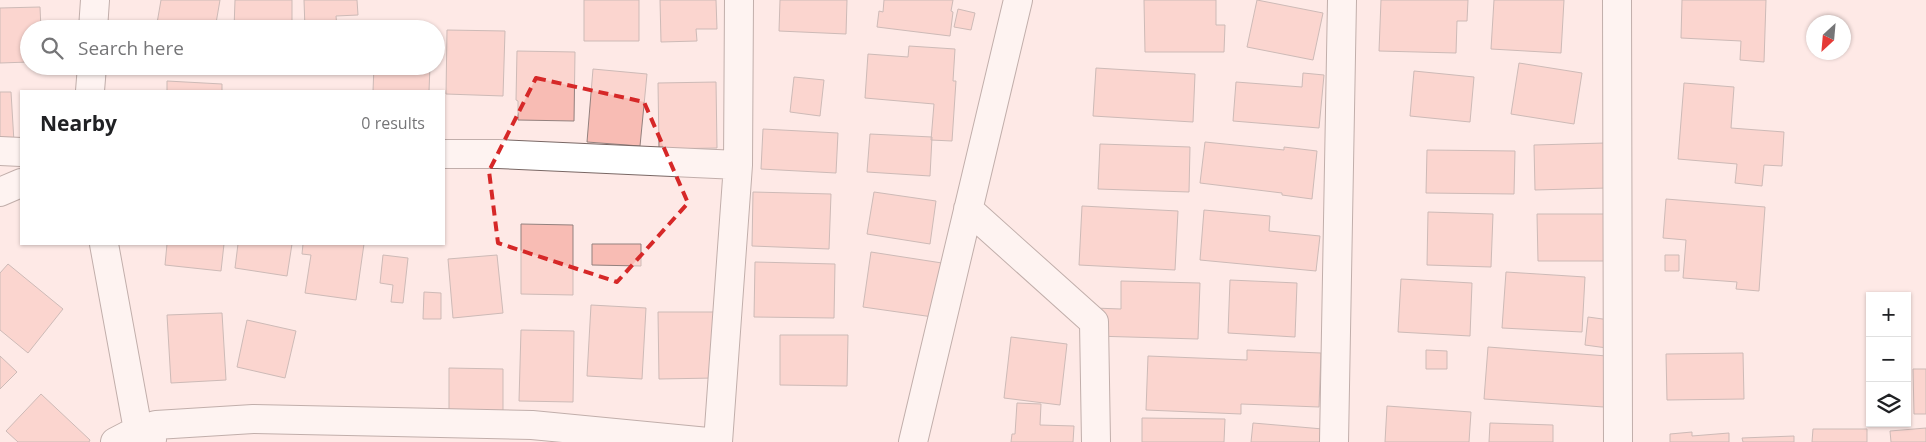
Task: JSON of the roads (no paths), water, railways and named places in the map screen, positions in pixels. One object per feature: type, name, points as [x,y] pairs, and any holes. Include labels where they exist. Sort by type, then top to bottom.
[{"type":"street","points":[[94,20],[95,0]]},
{"type":"street","points":[[718,442],[738,165],[739,0]]},
{"type":"street","points":[[913,442],[1018,0]]},
{"type":"street","points":[[1334,442],[1342,0]]},
{"type":"street","points":[[1617,0],[1618,442]]},
{"type":"street","points":[[90,90],[91,75]]},
{"type":"street","points":[[0,151],[20,152]]},
{"type":"street","points":[[445,154],[498,154],[738,165]]},
{"type":"street","points":[[0,192],[20,183]]},
{"type":"street","points":[[968,208],[1094,322],[1096,442]]},
{"type":"street","points":[[104,245],[136,438],[156,425],[273,420],[532,426],[708,442]]}]
